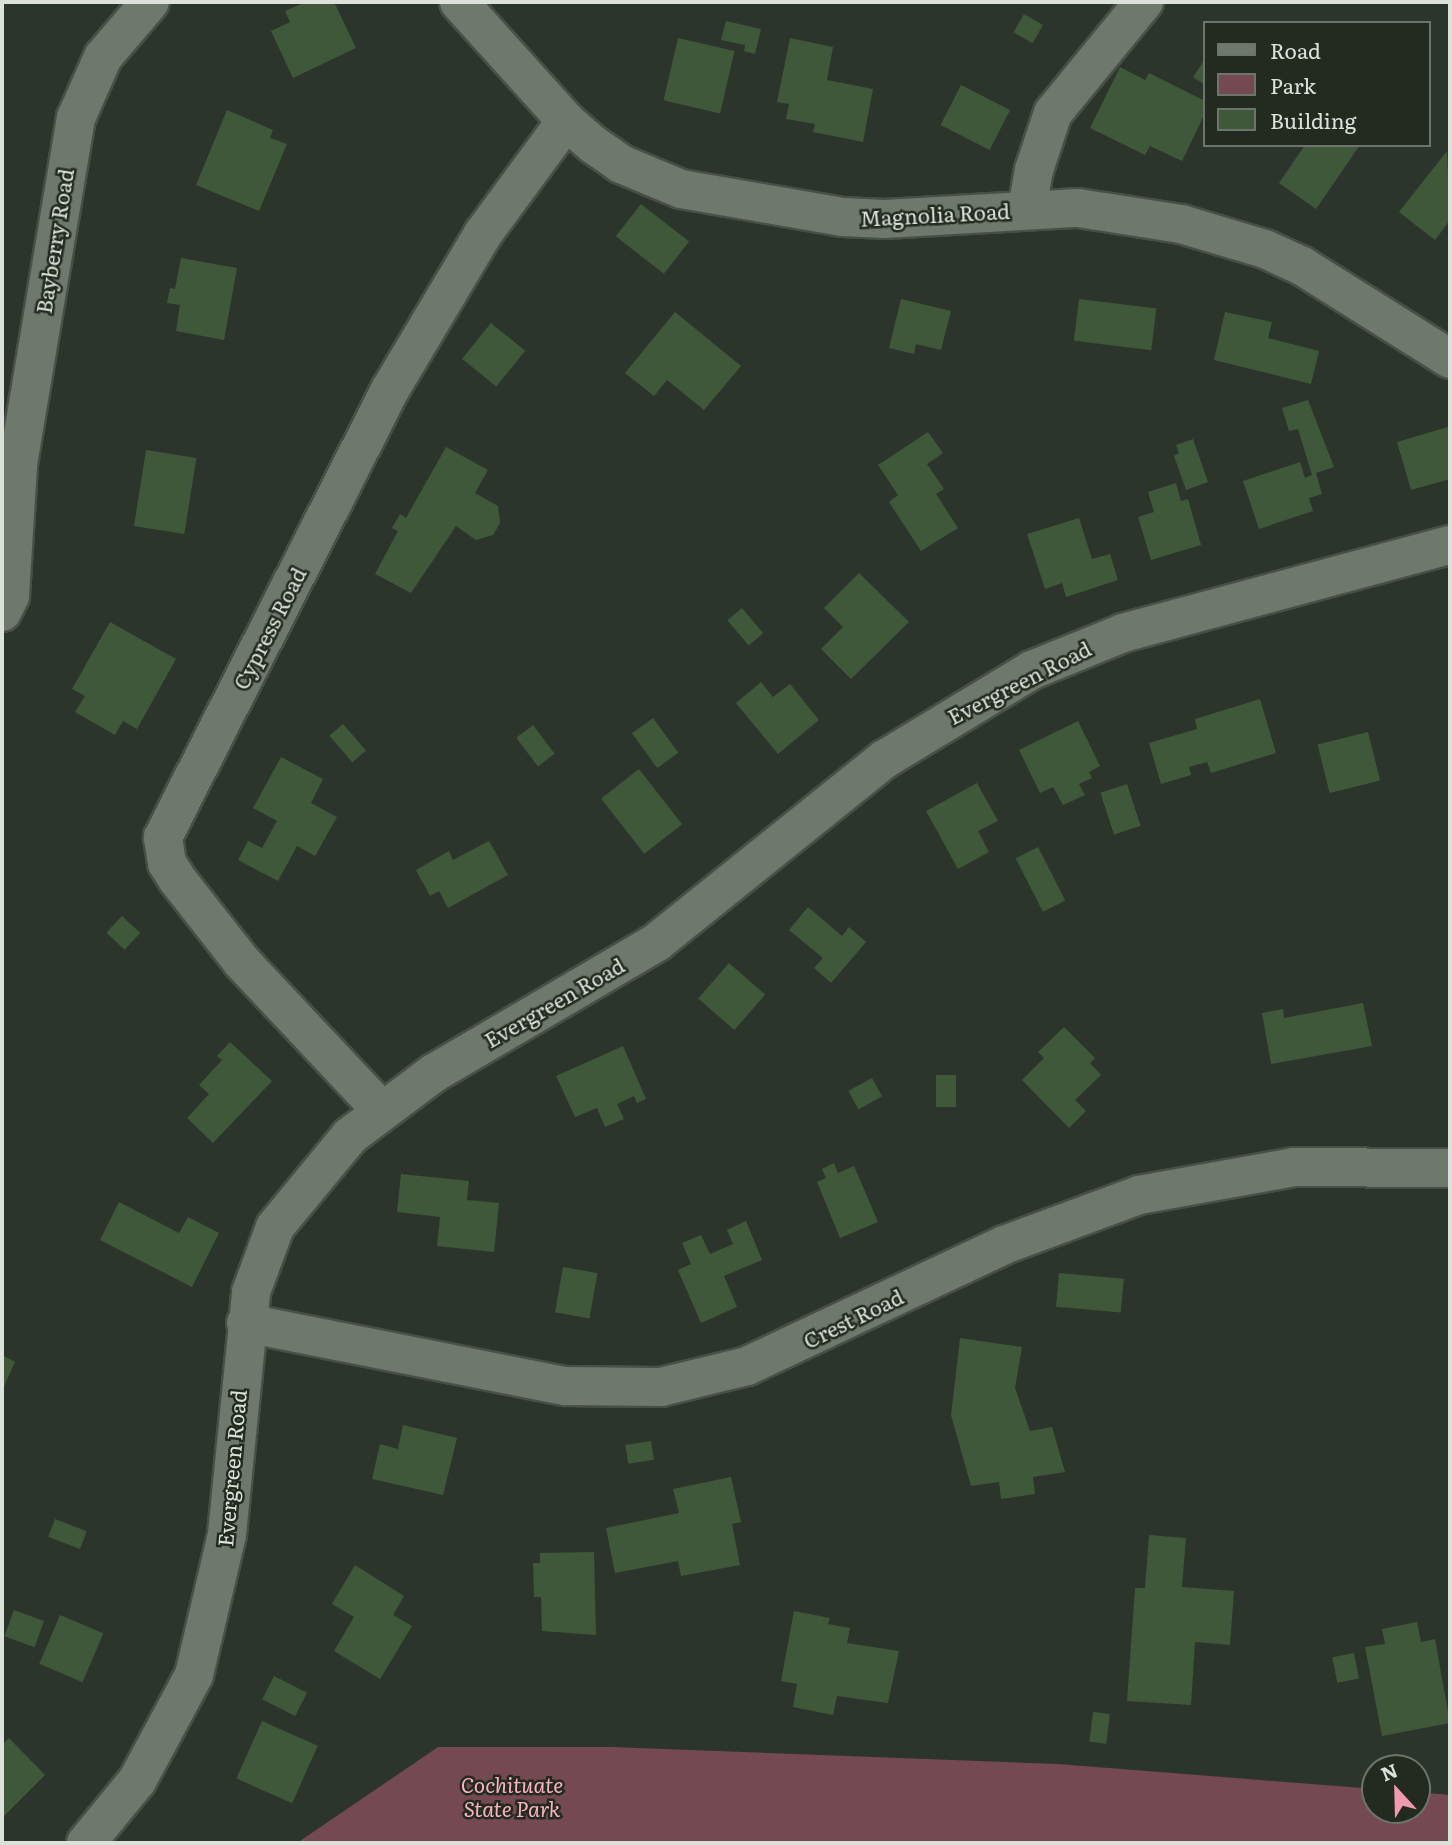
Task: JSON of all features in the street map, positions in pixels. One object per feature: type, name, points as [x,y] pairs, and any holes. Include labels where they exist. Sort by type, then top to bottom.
[{"type":"street","name":"Bayberry Road","points":[[2,612],[10,596],[8,502],[76,118],[103,57],[150,2]]},
{"type":"street","name":"Magnolia Road","points":[[459,2],[566,121],[621,164],[681,189],[803,212],[885,219],[1027,209],[1128,213],[1265,249],[1340,285],[1450,359]]},
{"type":"street","points":[[1027,209],[1042,139],[1054,113],[1144,2]]},
{"type":"street","name":"Cypress Road","points":[[381,1110],[242,962],[177,879],[167,863],[163,837],[390,390],[483,234],[566,121]]},
{"type":"street","name":"Evergreen Road","points":[[86,1843],[137,1781],[194,1675],[204,1642],[227,1534],[251,1292],[275,1227],[322,1166],[381,1110],[483,1042],[657,942],[885,759],[1032,670],[1123,633],[1450,545]]},
{"type":"street","name":"Crest Road","points":[[246,1323],[565,1386],[661,1387],[747,1366],[1004,1245],[1139,1195],[1234,1174],[1294,1167],[1450,1168]]},
{"type":"green space","name":"Cochituate State Park","points":[[438,1747],[611,1747],[1058,1764],[1361,1788],[1361,1824],[1431,1824],[1431,1793],[1450,1795],[1450,1843],[297,1843]]},
{"type":"building","points":[[306,2],[334,2],[356,48],[293,78],[271,31],[290,22],[285,11]]},
{"type":"building","points":[[1024,14],[1043,25],[1033,43],[1014,32]]},
{"type":"building","points":[[726,21],[761,29],[755,54],[744,51],[745,45],[721,40]]},
{"type":"building","points":[[678,38],[735,51],[720,113],[664,100]]},
{"type":"building","points":[[790,38],[833,47],[827,80],[873,89],[863,142],[813,132],[815,124],[786,119],[789,104],[777,102]]},
{"type":"building","points":[[1204,60],[1204,84],[1193,77]]},
{"type":"building","points":[[1120,67],[1145,80],[1149,73],[1204,100],[1204,115],[1182,161],[1150,146],[1145,155],[1090,128]]},
{"type":"building","points":[[961,85],[1010,110],[990,150],[941,125]]},
{"type":"building","points":[[227,110],[273,130],[270,138],[287,144],[259,211],[196,185]]},
{"type":"building","points":[[1304,147],[1359,147],[1316,209],[1279,183]]},
{"type":"building","points":[[1447,151],[1450,220],[1435,240],[1399,212]]},
{"type":"building","points":[[641,204],[689,242],[664,274],[616,236]]},
{"type":"building","points":[[181,258],[237,268],[224,340],[176,331],[180,305],[167,303],[170,288],[175,289]]},
{"type":"building","points":[[901,299],[951,311],[941,350],[916,344],[914,354],[889,348]]},
{"type":"building","points":[[1079,299],[1156,309],[1151,350],[1074,341]]},
{"type":"building","points":[[675,312],[741,366],[704,410],[667,380],[654,396],[625,373]]},
{"type":"building","points":[[1225,312],[1272,322],[1268,338],[1319,351],[1311,384],[1214,360]]},
{"type":"building","points":[[491,323],[525,351],[496,386],[462,359]]},
{"type":"building","points":[[1308,400],[1334,467],[1316,473],[1322,494],[1309,498],[1313,511],[1259,529],[1243,481],[1300,462],[1305,478],[1312,475],[1298,429],[1289,431],[1282,408]]},
{"type":"building","points":[[1448,427],[1450,479],[1411,490],[1397,442]]},
{"type":"building","points":[[928,432],[943,453],[927,464],[944,489],[936,494],[958,528],[921,551],[889,502],[898,495],[878,465]]},
{"type":"building","points":[[1193,439],[1208,482],[1186,490],[1174,456],[1179,453],[1176,445]]},
{"type":"building","points":[[446,447],[488,470],[475,493],[498,506],[500,523],[493,535],[476,540],[456,526],[411,593],[375,574],[398,531],[392,528],[400,514],[406,518]]},
{"type":"building","points":[[146,450],[196,458],[184,534],[134,526]]},
{"type":"building","points":[[1176,483],[1181,501],[1188,499],[1201,545],[1151,560],[1138,517],[1154,512],[1148,492]]},
{"type":"building","points":[[1079,518],[1092,559],[1110,554],[1118,580],[1066,597],[1062,583],[1045,589],[1027,534]]},
{"type":"building","points":[[859,573],[909,622],[851,679],[821,649],[843,627],[824,608]]},
{"type":"building","points":[[742,608],[763,633],[749,645],[727,620]]},
{"type":"building","points":[[110,622],[176,659],[137,729],[123,721],[115,735],[75,712],[85,696],[72,689]]},
{"type":"building","points":[[761,682],[773,697],[790,684],[819,720],[778,754],[736,703]]},
{"type":"building","points":[[1260,699],[1276,753],[1211,773],[1207,762],[1189,767],[1191,775],[1161,784],[1149,743],[1197,729],[1195,719]]},
{"type":"building","points":[[653,718],[678,753],[657,768],[632,733]]},
{"type":"building","points":[[1078,721],[1100,766],[1089,772],[1092,778],[1079,784],[1085,795],[1063,805],[1053,787],[1040,793],[1019,750]]},
{"type":"building","points":[[343,724],[366,750],[352,762],[329,736]]},
{"type":"building","points":[[533,725],[555,754],[538,766],[516,738]]},
{"type":"building","points":[[1368,732],[1380,781],[1330,793],[1318,745]]},
{"type":"building","points":[[281,757],[323,779],[311,803],[337,817],[315,856],[297,846],[278,881],[238,860],[248,841],[262,848],[277,821],[253,808]]},
{"type":"building","points":[[639,769],[682,824],[644,854],[601,799]]},
{"type":"building","points":[[977,783],[998,821],[978,831],[989,852],[958,869],[926,811]]},
{"type":"building","points":[[1127,784],[1141,826],[1114,834],[1100,793]]},
{"type":"building","points":[[489,841],[508,875],[448,908],[439,891],[430,896],[416,870],[449,851],[453,860]]},
{"type":"building","points":[[1038,847],[1065,900],[1043,912],[1016,858]]},
{"type":"building","points":[[808,907],[842,936],[849,927],[866,942],[831,983],[814,968],[823,958],[789,930]]},
{"type":"building","points":[[122,916],[140,933],[125,950],[106,933]]},
{"type":"building","points":[[729,963],[765,994],[734,1030],[698,998]]},
{"type":"building","points":[[1363,1003],[1372,1046],[1271,1064],[1262,1013],[1283,1009],[1284,1018]]},
{"type":"building","points":[[1064,1027],[1095,1058],[1090,1063],[1101,1075],[1075,1100],[1086,1111],[1069,1128],[1022,1080],[1044,1058],[1038,1052]]},
{"type":"building","points":[[230,1042],[272,1081],[213,1143],[187,1118],[209,1094],[199,1085],[222,1060],[217,1056]]},
{"type":"building","points":[[623,1046],[646,1099],[637,1103],[634,1096],[617,1104],[624,1119],[605,1127],[597,1108],[575,1117],[556,1076]]},
{"type":"building","points":[[936,1075],[956,1075],[956,1107],[936,1107]]},
{"type":"building","points":[[872,1078],[882,1096],[859,1109],[848,1091]]},
{"type":"building","points":[[834,1163],[838,1173],[854,1166],[878,1222],[840,1238],[817,1182],[826,1178],[822,1169]]},
{"type":"building","points":[[401,1174],[469,1181],[467,1200],[499,1203],[494,1252],[437,1246],[440,1217],[397,1212]]},
{"type":"building","points":[[119,1202],[179,1233],[188,1217],[219,1233],[192,1287],[100,1240]]},
{"type":"building","points":[[746,1221],[762,1260],[724,1276],[737,1307],[701,1323],[678,1270],[691,1264],[682,1243],[701,1235],[710,1254],[733,1244],[727,1230]]},
{"type":"building","points":[[563,1267],[597,1273],[589,1318],[555,1312]]},
{"type":"building","points":[[1059,1273],[1124,1279],[1121,1313],[1056,1307]]},
{"type":"building","points":[[960,1338],[1022,1347],[1015,1388],[1030,1431],[1052,1427],[1065,1472],[1033,1477],[1035,1494],[1001,1499],[999,1482],[971,1486],[951,1415]]},
{"type":"building","points":[[2,1355],[15,1362],[2,1391]]},
{"type":"building","points":[[403,1425],[457,1438],[443,1495],[372,1479],[380,1444],[398,1449]]},
{"type":"building","points":[[651,1441],[654,1460],[628,1464],[625,1445]]},
{"type":"building","points":[[731,1477],[741,1522],[732,1524],[740,1565],[681,1576],[678,1561],[615,1573],[606,1528],[679,1513],[673,1489]]},
{"type":"building","points":[[55,1519],[87,1531],[80,1549],[48,1537]]},
{"type":"building","points":[[1149,1535],[1186,1538],[1182,1587],[1234,1591],[1230,1645],[1195,1642],[1191,1705],[1127,1701],[1135,1588],[1145,1588]]},
{"type":"building","points":[[594,1552],[596,1635],[542,1631],[541,1597],[534,1597],[533,1563],[540,1563],[540,1553]]},
{"type":"building","points":[[355,1565],[404,1596],[393,1615],[412,1626],[380,1679],[334,1651],[354,1617],[332,1604]]},
{"type":"building","points":[[14,1610],[44,1621],[34,1647],[4,1636]]},
{"type":"building","points":[[794,1611],[830,1618],[828,1624],[850,1628],[847,1643],[899,1651],[888,1703],[837,1696],[833,1715],[793,1707],[797,1684],[781,1681]]},
{"type":"building","points":[[60,1615],[103,1633],[83,1682],[39,1664]]},
{"type":"building","points":[[1417,1622],[1421,1642],[1435,1639],[1450,1723],[1382,1736],[1365,1647],[1385,1644],[1382,1629]]},
{"type":"building","points":[[1354,1653],[1359,1679],[1337,1683],[1332,1657]]},
{"type":"building","points":[[274,1676],[307,1693],[295,1716],[262,1699]]},
{"type":"building","points":[[1093,1712],[1110,1714],[1106,1744],[1089,1742]]},
{"type":"building","points":[[262,1721],[318,1746],[292,1803],[236,1779]]},
{"type":"building","points":[[9,1738],[45,1775],[2,1818],[2,1745]]}]
